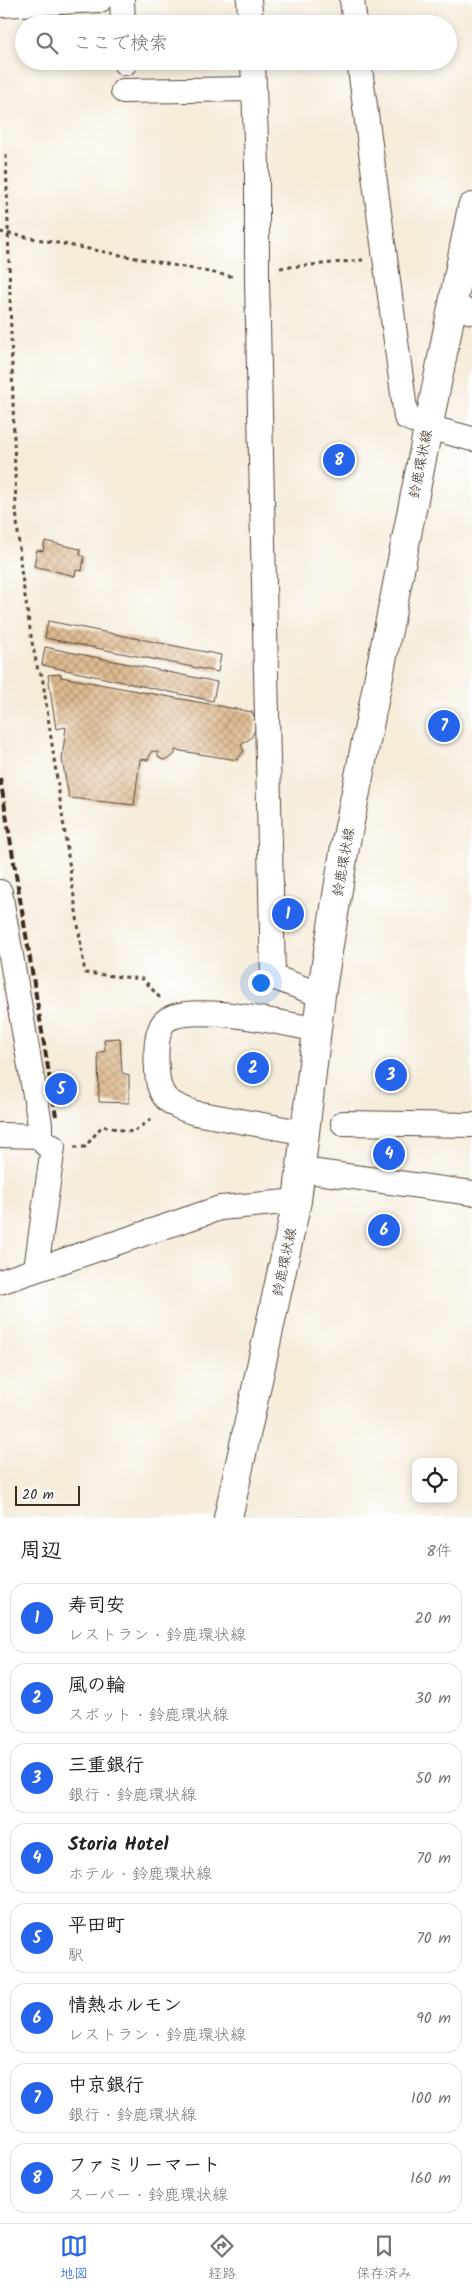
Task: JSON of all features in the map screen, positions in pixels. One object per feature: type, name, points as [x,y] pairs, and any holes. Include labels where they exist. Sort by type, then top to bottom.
[{"type":"main road","name":"鈴鹿環状線","points":[[228,1518],[297,1201],[307,1133],[321,995],[344,852],[428,427],[462,309],[472,207]]},
{"type":"street","points":[[0,5],[100,0]]},
{"type":"street","points":[[122,0],[123,15]]},
{"type":"street","points":[[249,0],[250,15]]},
{"type":"street","points":[[352,0],[354,15]]},
{"type":"street","points":[[253,70],[257,166],[257,276],[273,977],[321,995]]},
{"type":"street","points":[[361,70],[406,417],[428,427],[472,439]]},
{"type":"street","points":[[123,91],[254,89]]},
{"type":"street","points":[[0,892],[40,1124],[46,1141],[36,1268]]},
{"type":"street","points":[[307,1133],[195,1113],[179,1107],[165,1099],[157,1086],[156,1049],[163,1024],[172,1017],[192,1013],[222,1014],[318,1030]]},
{"type":"street","points":[[344,1124],[472,1126]]},
{"type":"street","points":[[0,1135],[46,1141]]},
{"type":"street","points":[[302,1170],[472,1193]]},
{"type":"street","points":[[0,1282],[36,1268],[220,1208],[297,1201]]},
{"type":"path","points":[[6,155],[16,508],[32,642],[38,671],[42,676],[85,973],[144,979],[158,994],[172,1017]]},
{"type":"path","points":[[0,232],[257,276],[385,258]]},
{"type":"path","points":[[46,1141],[85,1147],[102,1126],[133,1132],[152,1120],[165,1099]]},
{"type":"building","points":[[45,541],[80,549],[80,555],[84,557],[82,571],[76,570],[75,576],[34,566],[37,550],[43,551]]},
{"type":"building","points":[[48,621],[221,655],[218,672],[45,638]]},
{"type":"building","points":[[45,647],[217,682],[213,701],[42,665]]},
{"type":"building","points":[[61,674],[61,677],[252,712],[256,720],[255,730],[251,738],[241,745],[244,751],[237,760],[175,750],[175,754],[163,760],[158,756],[158,752],[152,751],[148,760],[140,759],[134,805],[69,798],[62,759],[66,727],[56,729],[48,675]]},
{"type":"building","points":[[120,1038],[122,1073],[129,1075],[129,1103],[99,1102],[98,1053],[105,1051],[104,1039]]},
{"type":"railway","points":[[0,778],[56,1116]]},
{"type":"place","name":"ファミリーマート","points":[[339,460]]},
{"type":"place","name":"中京銀行","points":[[444,726]]},
{"type":"place","name":"寿司安","points":[[288,914]]},
{"type":"place","name":"風の輪","points":[[253,1068]]},
{"type":"place","name":"三重銀行","points":[[391,1075]]},
{"type":"place","name":"平田町","points":[[61,1089]]},
{"type":"place","name":"Storia Hotel","points":[[389,1154]]},
{"type":"place","name":"情熱ホルモン","points":[[384,1230]]}]
